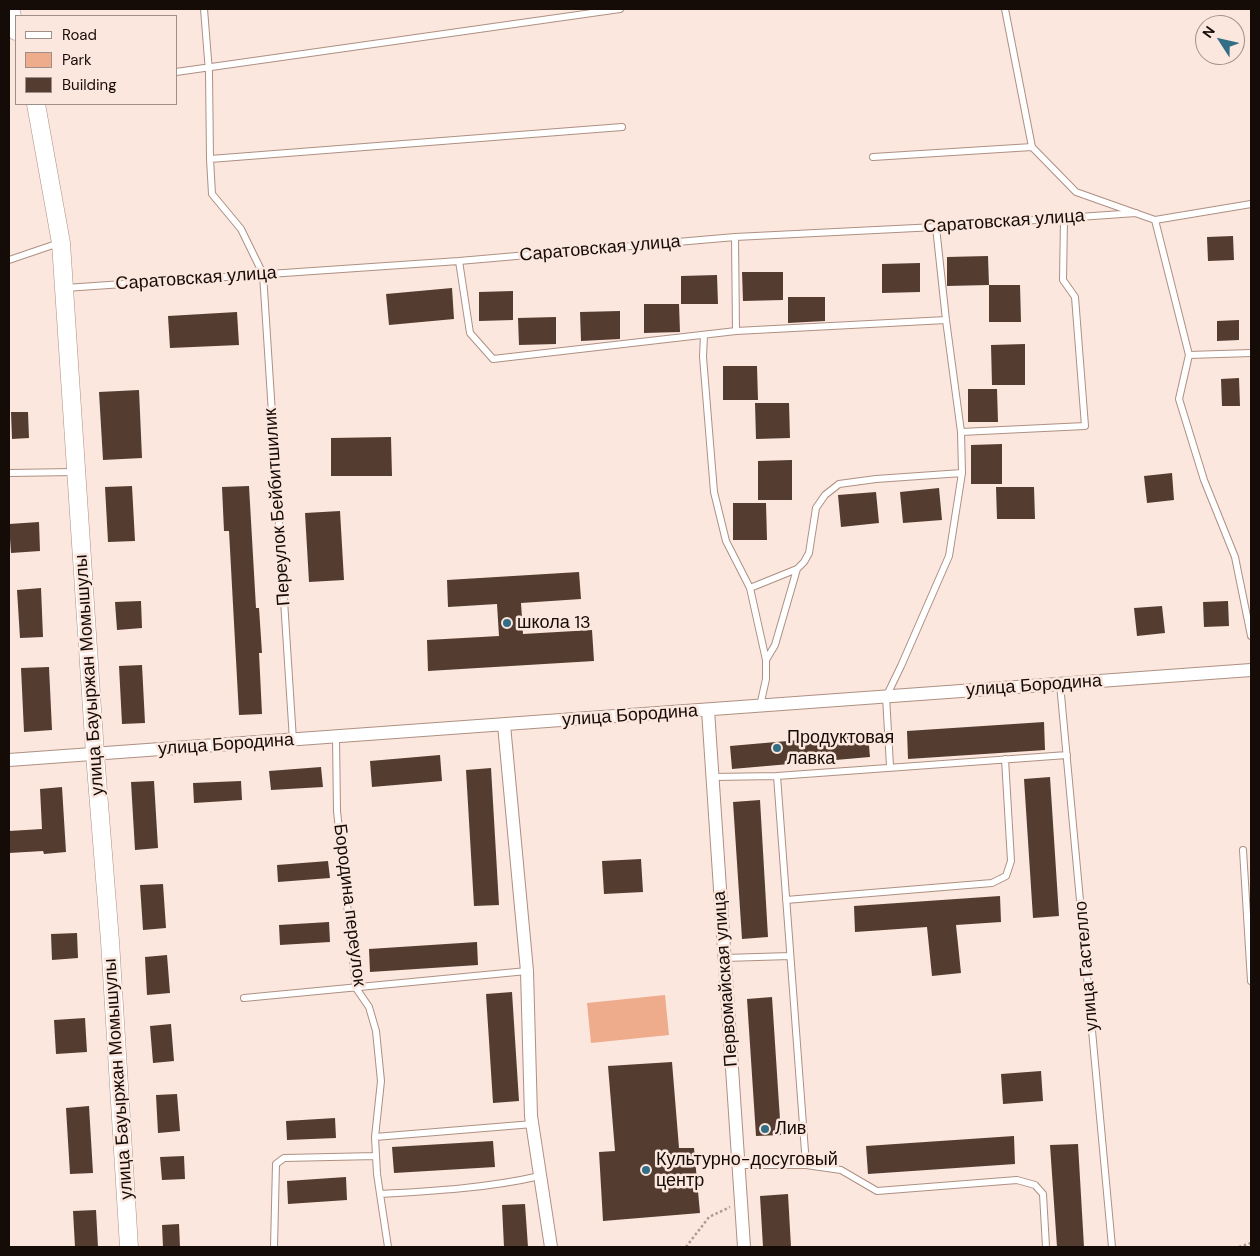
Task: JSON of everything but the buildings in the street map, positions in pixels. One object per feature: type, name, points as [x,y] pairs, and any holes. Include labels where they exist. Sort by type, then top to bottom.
[{"type":"street","points":[[10,9],[15,27]]},
{"type":"street","name":"улица Бауыржан Момышулы","points":[[36,105],[60,242],[64,288],[95,754],[110,940],[129,1247]]},
{"type":"street","name":"улица Бородина","points":[[9,760],[1251,670]]},
{"type":"street","name":"Первомайская улица","points":[[708,710],[744,1247]]},
{"type":"street","points":[[504,724],[527,971],[533,1124],[551,1247]]},
{"type":"lane","points":[[204,9],[212,194],[241,229],[263,274]]},
{"type":"lane","points":[[178,72],[620,9]]},
{"type":"lane","points":[[1005,9],[1032,147],[1076,192],[1155,220],[1251,204]]},
{"type":"lane","points":[[210,159],[622,127]]},
{"type":"lane","points":[[874,157],[1032,147]]},
{"type":"lane","name":"Саратовская улица","points":[[64,288],[459,260],[735,237],[936,227],[1136,214]]},
{"type":"lane","points":[[962,432],[1085,426],[1075,297],[1063,280],[1064,219]]},
{"type":"lane","points":[[1155,220],[1189,355],[1179,399],[1204,480],[1235,557],[1251,636]]},
{"type":"lane","points":[[890,766],[886,697],[949,556],[962,473],[962,432],[946,320],[936,227]]},
{"type":"lane","points":[[735,237],[736,331]]},
{"type":"lane","points":[[9,260],[60,242]]},
{"type":"lane","points":[[459,260],[470,332],[493,359],[736,331],[946,320]]},
{"type":"lane","name":"Переулок Бейбитшилик","points":[[263,274],[293,740]]},
{"type":"lane","points":[[704,335],[703,357],[714,492],[726,541],[750,588],[766,660],[766,679],[760,706]]},
{"type":"lane","points":[[1189,355],[1251,353]]},
{"type":"lane","points":[[9,473],[76,472]]},
{"type":"lane","points":[[750,588],[797,569],[804,562],[809,553],[816,508],[825,495],[839,484],[876,479],[962,473]]},
{"type":"lane","points":[[766,660],[775,645],[797,569]]},
{"type":"lane","name":"улица Гастелло","points":[[1060,684],[1112,1247]]},
{"type":"lane","name":"Бородина переулок","points":[[336,737],[337,811],[356,988],[369,1007],[376,1031],[381,1081],[375,1137],[376,1156],[388,1247]]},
{"type":"lane","points":[[712,777],[777,776],[890,766],[1067,755]]},
{"type":"lane","points":[[786,900],[992,883],[1006,876],[1011,861],[1005,759]]},
{"type":"lane","points":[[777,776],[806,1165]]},
{"type":"lane","points":[[1243,850],[1251,980]]},
{"type":"lane","points":[[725,958],[790,956]]},
{"type":"lane","points":[[244,998],[527,971]]},
{"type":"lane","points":[[375,1137],[533,1124]]},
{"type":"lane","points":[[274,1247],[276,1164],[284,1158],[376,1156]]},
{"type":"lane","points":[[739,1165],[806,1165],[841,1170],[876,1191],[1017,1180],[1035,1185],[1043,1194],[1046,1247]]},
{"type":"lane","points":[[380,1194],[511,1183],[540,1176]]},
{"type":"path","points":[[686,1247],[709,1217],[740,1202]]},
{"type":"path","points":[[1239,1247],[1251,1243]]},
{"type":"green space","points":[[665,995],[669,1035],[591,1043],[587,1003]]},
{"type":"place","name":"школа 13","points":[[507,623]]},
{"type":"place","name":"Продуктовая лавка","points":[[777,748]]},
{"type":"place","name":"Лив","points":[[765,1129]]},
{"type":"place","name":"Культурно-досуговый центр","points":[[646,1170]]}]
